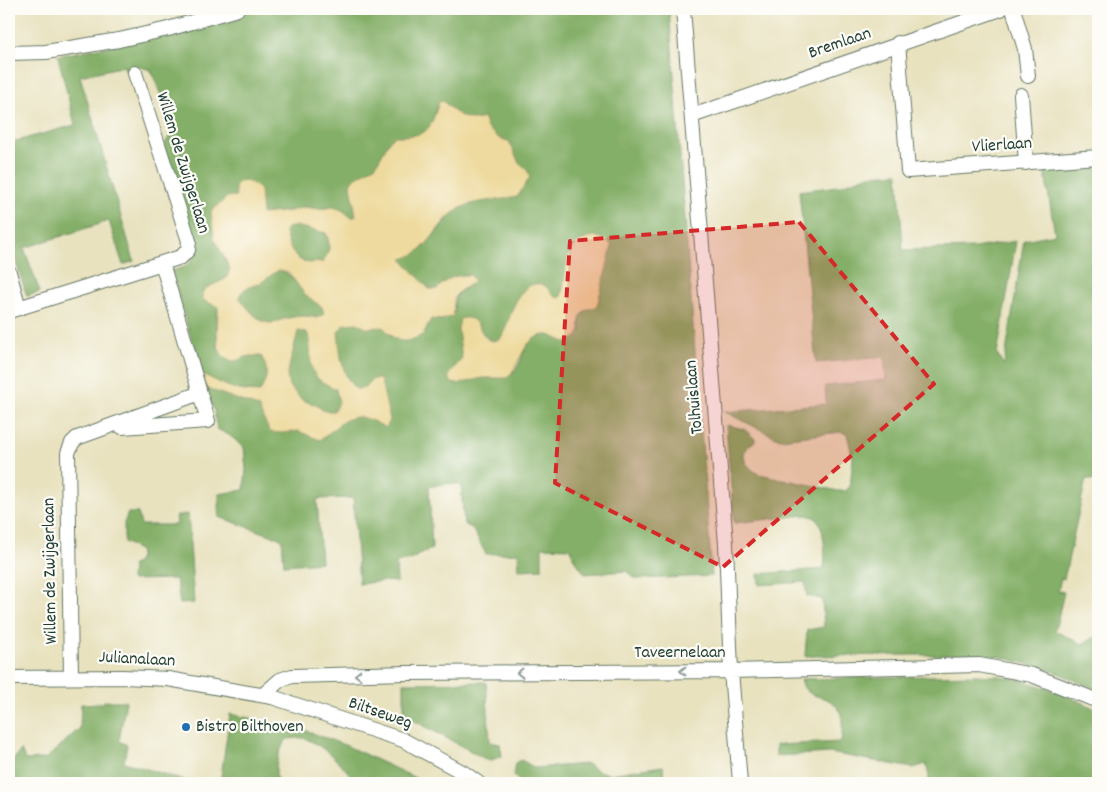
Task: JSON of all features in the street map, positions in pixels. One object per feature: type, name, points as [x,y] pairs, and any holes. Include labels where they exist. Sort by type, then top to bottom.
[{"type":"street","points":[[9,53],[46,52],[119,40],[168,29],[237,9]]},
{"type":"street","name":"Tolhuislaan","points":[[683,9],[726,544],[740,783]]},
{"type":"street","name":"Bremlaan","points":[[692,116],[898,43],[1001,9]]},
{"type":"street","points":[[1013,9],[1025,49],[1028,76]]},
{"type":"street","name":"Vlierlaan","points":[[898,43],[908,171],[1098,157]]},
{"type":"street","name":"Willem de Zwijgerlaan","points":[[107,428],[208,421],[162,263],[181,257],[188,250],[189,241],[135,73]]},
{"type":"street","points":[[1021,95],[1026,162]]},
{"type":"street","points":[[9,272],[14,310],[162,263]]},
{"type":"street","name":"Willem de Zwijgerlaan","points":[[71,677],[68,453],[72,442],[77,438],[200,393]]},
{"type":"street","name":"Taveernelaan","points":[[263,695],[280,680],[292,676],[417,673],[732,671],[979,665],[1032,675],[1098,701]]},
{"type":"street","name":"Julianalaan","points":[[9,678],[123,677],[168,679],[263,695]]},
{"type":"street","name":"Biltseweg","points":[[263,695],[403,740],[464,773],[478,783]]},
{"type":"highlighted area","points":[[799,222],[934,384],[723,567],[555,483],[570,241]]},
{"type":"green space","points":[[252,9],[669,9],[712,576],[636,579],[626,571],[585,574],[574,559],[570,548],[542,547],[542,569],[519,570],[518,553],[486,554],[472,528],[464,524],[461,485],[457,484],[429,487],[432,549],[421,553],[413,559],[396,563],[397,582],[383,581],[359,584],[353,498],[317,499],[321,562],[284,565],[282,539],[219,517],[219,494],[244,490],[246,470],[244,447],[229,435],[217,429],[214,411],[206,388],[258,407],[282,433],[298,431],[320,440],[342,422],[354,417],[368,419],[386,427],[381,381],[377,378],[370,381],[365,388],[356,389],[351,384],[344,371],[337,332],[345,324],[357,323],[384,326],[391,336],[423,335],[431,319],[442,320],[455,310],[455,299],[473,280],[471,275],[452,278],[437,289],[429,289],[402,259],[423,248],[453,213],[467,205],[486,200],[517,197],[530,177],[527,170],[519,163],[509,141],[500,139],[486,127],[484,118],[472,119],[462,116],[443,101],[439,102],[433,120],[426,131],[414,135],[395,136],[390,140],[376,165],[352,180],[351,185],[357,216],[352,218],[342,210],[333,207],[319,209],[305,207],[290,211],[262,214],[260,190],[236,196],[224,257],[230,269],[227,278],[207,288],[211,304],[218,307],[216,320],[218,349],[234,361],[249,356],[261,356],[266,374],[265,382],[260,392],[232,389],[202,374],[171,271],[182,268],[190,263],[193,253],[164,145],[174,129],[151,70],[140,67],[125,70],[124,66],[80,76],[134,261],[123,265],[109,221],[24,248],[40,292],[27,296],[9,241],[9,143],[75,125],[58,56],[159,36]],"holes":[[[576,243],[612,246],[597,306],[585,312],[581,317],[581,331],[562,341],[546,335],[540,336],[529,342],[520,363],[513,372],[503,377],[467,381],[459,364],[462,359],[460,344],[478,324],[486,337],[492,340],[500,339],[507,327],[512,312],[547,288],[554,297],[561,297],[570,251]]]},
{"type":"green space","points":[[1098,165],[1098,481],[1086,479],[1064,579],[1061,578],[1058,591],[1064,592],[1055,631],[1082,644],[1098,636],[1098,690],[1053,671],[1002,657],[983,655],[805,656],[807,630],[824,627],[822,599],[807,596],[805,582],[759,585],[758,574],[823,569],[825,553],[821,526],[818,520],[805,515],[734,523],[726,425],[744,429],[756,440],[747,448],[744,456],[749,467],[759,474],[838,491],[845,491],[850,487],[853,459],[847,434],[841,432],[780,439],[725,412],[826,404],[825,386],[886,380],[884,357],[816,363],[799,191],[839,186],[870,175],[898,173],[903,250],[975,248],[1016,241],[997,355],[1004,365],[1024,240],[1055,234],[1044,168]]},
{"type":"green space","points":[[296,226],[325,233],[329,248],[323,262],[305,262],[294,254],[285,231],[287,228]]},
{"type":"green space","points":[[279,270],[291,277],[322,307],[324,314],[316,318],[307,316],[290,317],[270,323],[260,320],[252,313],[239,297],[241,293]]},
{"type":"green space","points":[[298,331],[307,332],[309,336],[312,364],[315,372],[336,389],[339,402],[334,411],[324,411],[316,405],[302,400],[289,386],[287,375]]},
{"type":"green space","points":[[128,513],[138,513],[141,525],[177,525],[176,516],[188,514],[194,603],[180,604],[176,579],[131,580],[132,565],[137,563],[140,557],[139,550],[124,542],[124,523]]},
{"type":"green space","points":[[1002,676],[1042,686],[1098,710],[1098,783],[929,783],[926,764],[913,768],[830,753],[776,756],[776,745],[841,742],[842,722],[839,710],[835,704],[807,691],[801,679]]},
{"type":"green space","points":[[486,682],[490,742],[500,744],[502,756],[489,761],[404,715],[404,683]]},
{"type":"green space","points":[[104,701],[126,701],[119,741],[127,745],[124,762],[193,783],[9,783],[9,759],[14,759],[21,750],[25,760],[46,759],[80,728],[81,704],[102,703]]},
{"type":"green space","points":[[230,714],[302,729],[347,746],[426,783],[356,783],[340,763],[325,750],[310,741],[299,738],[287,739],[281,749],[276,766],[278,783],[220,783]]},
{"type":"green space","points":[[521,760],[535,768],[587,764],[598,771],[609,774],[663,766],[664,783],[523,783],[513,776],[515,763]]},
{"type":"sand","points":[[443,101],[456,113],[466,118],[484,118],[486,127],[500,139],[509,141],[519,163],[527,170],[530,177],[517,197],[484,201],[460,208],[447,219],[418,252],[402,259],[429,289],[437,289],[452,278],[471,275],[474,281],[455,297],[453,316],[442,320],[431,319],[423,335],[405,341],[393,337],[383,327],[366,328],[357,323],[345,324],[338,332],[342,363],[351,384],[356,389],[365,388],[370,381],[377,378],[381,381],[390,420],[386,428],[368,419],[354,417],[342,422],[320,440],[298,431],[270,432],[258,407],[206,388],[202,374],[236,389],[260,392],[265,382],[266,374],[261,356],[249,356],[234,361],[226,359],[222,354],[217,339],[218,307],[203,300],[202,293],[207,288],[227,278],[230,269],[214,238],[211,212],[227,197],[236,196],[235,186],[241,180],[252,183],[260,190],[262,214],[290,211],[305,207],[319,209],[333,207],[342,210],[352,218],[356,216],[351,185],[352,180],[376,165],[390,140],[395,136],[414,135],[426,131],[433,120],[439,102]],"holes":[[[296,226],[326,233],[329,248],[323,262],[307,263],[297,258],[289,245],[285,231],[287,228]],[[279,270],[289,273],[306,296],[322,307],[324,314],[316,318],[298,316],[273,323],[260,320],[239,297],[246,289],[262,282]],[[298,331],[307,332],[313,372],[325,384],[336,389],[339,402],[334,411],[324,411],[316,405],[302,400],[289,386],[287,375]]]},
{"type":"sand","points":[[594,236],[607,240],[612,246],[597,306],[583,313],[580,318],[580,333],[578,336],[567,342],[548,335],[532,340],[507,378],[482,378],[458,384],[452,383],[449,379],[449,374],[462,359],[458,329],[460,319],[468,318],[474,320],[488,339],[493,341],[500,339],[514,305],[525,289],[532,285],[540,284],[545,286],[555,297],[561,297],[567,259],[570,252],[575,245]]},
{"type":"place","name":"Bistro Bilthoven","points":[[186,727]]}]
